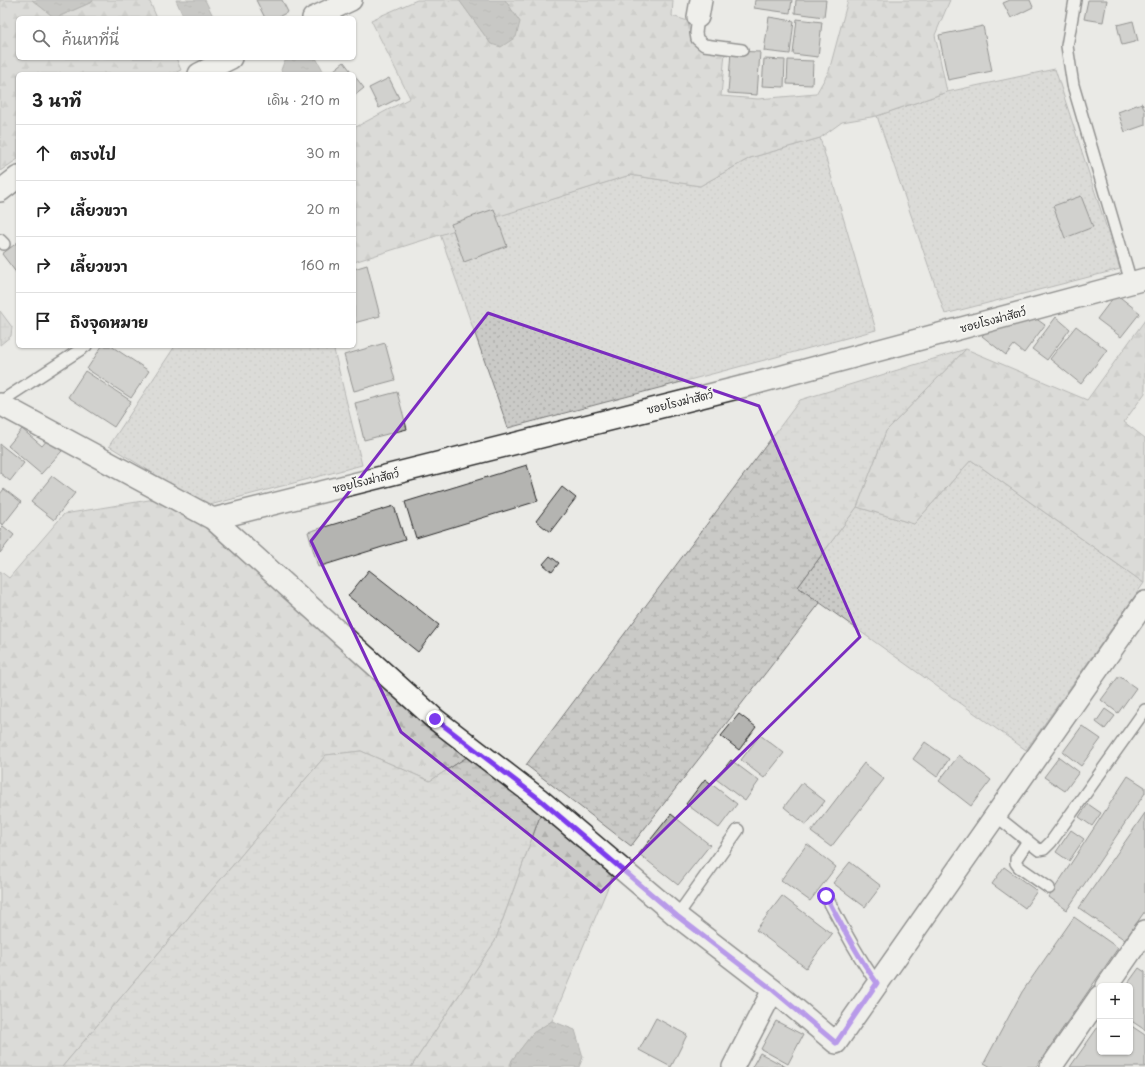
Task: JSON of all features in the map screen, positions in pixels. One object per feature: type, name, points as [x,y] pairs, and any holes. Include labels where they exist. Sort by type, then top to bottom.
[{"type":"street","points":[[317,16],[351,0]]},
{"type":"street","points":[[203,72],[227,60]]},
{"type":"street","points":[[0,191],[16,178]]},
{"type":"street","name":"ซอยโรงฆ่าสัตว์","points":[[213,519],[753,384],[1138,280]]},
{"type":"street","points":[[0,403],[213,519],[435,719],[538,798],[677,916],[773,990],[836,1043],[1145,602]]},
{"type":"street","points":[[1110,983],[1139,954],[1145,931]]},
{"type":"street","points":[[733,1067],[773,990]]},
{"type":"street","points":[[1051,1067],[1097,1000]]},
{"type":"lane","points":[[1075,0],[1067,46],[1073,85],[1138,280]]},
{"type":"lane","points":[[700,9],[696,33],[698,39],[704,45],[742,50]]},
{"type":"lane","points":[[0,403],[83,348]]},
{"type":"lane","points":[[995,815],[1039,850],[1044,849],[1051,842],[1145,710]]},
{"type":"lane","points":[[677,916],[738,830]]},
{"type":"lane","points":[[1028,841],[1016,860],[1016,863],[1049,888]]},
{"type":"lane","points":[[826,896],[852,945],[877,983]]},
{"type":"highlighted area","points":[[488,313],[759,406],[860,637],[601,892],[401,732],[311,541]]},
{"type":"green space","points":[[0,0],[32,0],[52,16],[16,16],[16,60],[177,60],[181,70],[176,72],[16,72],[16,160],[0,171]]},
{"type":"green space","points":[[93,0],[149,0],[156,16],[60,16],[92,2]]},
{"type":"green space","points":[[417,0],[459,0],[491,44],[520,22],[505,0],[673,0],[672,16],[688,21],[690,35],[707,51],[725,53],[721,96],[758,99],[816,94],[829,71],[848,0],[950,0],[935,35],[947,92],[877,116],[842,122],[820,138],[750,158],[700,186],[630,175],[356,261],[356,127],[410,98],[371,20]]},
{"type":"green space","points":[[1055,69],[1120,269],[945,314],[877,116],[947,92]]},
{"type":"green space","points":[[820,138],[876,330],[508,428],[440,234],[630,175],[700,186],[750,158]]},
{"type":"green space","points":[[0,311],[12,327],[11,336],[0,345]]},
{"type":"green space","points":[[1145,320],[1145,393],[1124,422],[1145,438],[1144,583],[971,460],[914,524],[857,507],[886,431],[966,349],[1087,400]]},
{"type":"green space","points":[[174,348],[333,348],[362,465],[206,506],[109,446]]},
{"type":"green space","points":[[966,349],[886,431],[857,507],[798,587],[820,603],[631,846],[526,765],[800,400]]},
{"type":"green space","points":[[971,460],[1144,583],[1026,750],[798,587],[857,507],[914,524]]},
{"type":"green space","points":[[155,499],[203,526],[467,757],[430,781],[361,751],[326,755],[62,1067],[0,1067],[0,571],[9,578],[64,514]]},
{"type":"green space","points":[[361,751],[430,781],[467,757],[541,813],[495,941],[411,1067],[62,1067],[326,755]]},
{"type":"green space","points":[[541,813],[616,868],[552,1021],[533,1033],[512,1060],[510,1067],[411,1067],[495,941]]},
{"type":"water","points":[[32,0],[93,0],[92,2],[60,16],[52,16]]},
{"type":"water","points":[[176,0],[205,0],[213,16],[183,16]]},
{"type":"water","points":[[459,0],[505,0],[520,22],[516,37],[501,47],[491,44]]},
{"type":"water","points":[[288,60],[317,60],[324,72],[282,72],[281,70],[284,62]]},
{"type":"water","points":[[552,1021],[575,1030],[583,1057],[579,1067],[510,1067],[512,1060],[533,1033]]},
{"type":"building","points":[[256,0],[282,0],[288,12],[280,16],[264,16]]},
{"type":"building","points":[[755,0],[792,0],[790,13],[754,8]]},
{"type":"building","points":[[796,0],[826,0],[824,17],[795,13]]},
{"type":"building","points":[[1010,0],[1030,0],[1033,7],[1011,18],[1003,3]]},
{"type":"building","points":[[1088,0],[1107,0],[1103,22],[1084,19]]},
{"type":"building","points":[[769,17],[794,21],[790,54],[764,51]]},
{"type":"building","points":[[797,19],[822,22],[818,57],[793,54]]},
{"type":"building","points":[[1133,21],[1138,41],[1122,45],[1117,25]]},
{"type":"building","points":[[983,26],[992,71],[948,80],[939,35]]},
{"type":"building","points":[[731,51],[760,52],[757,95],[728,93]]},
{"type":"building","points":[[764,59],[785,60],[784,87],[762,86]]},
{"type":"building","points":[[788,60],[813,61],[812,85],[787,84]]},
{"type":"building","points":[[344,62],[352,72],[332,72]]},
{"type":"building","points":[[356,78],[364,88],[356,94]]},
{"type":"building","points":[[389,78],[399,98],[379,108],[369,88]]},
{"type":"building","points":[[1142,103],[1145,111],[1145,125],[1125,132],[1118,112]]},
{"type":"building","points":[[1081,196],[1093,227],[1065,238],[1053,206]]},
{"type":"building","points":[[494,209],[507,246],[464,262],[451,224]]},
{"type":"building","points":[[16,244],[16,272],[2,254]]},
{"type":"building","points":[[367,265],[380,316],[356,322],[356,268]]},
{"type":"building","points":[[1116,294],[1140,313],[1121,337],[1097,319]]},
{"type":"building","points":[[1056,317],[1070,329],[1047,360],[1032,349]]},
{"type":"building","points":[[1035,318],[1045,325],[1024,353],[1014,345],[1006,355],[982,336],[988,329]]},
{"type":"building","points":[[1076,326],[1107,350],[1081,384],[1050,359]]},
{"type":"building","points":[[385,343],[395,380],[354,391],[344,355]]},
{"type":"building","points":[[101,348],[114,348],[149,371],[131,398],[87,369]]},
{"type":"building","points":[[85,371],[131,401],[114,427],[68,397]]},
{"type":"building","points":[[397,392],[407,429],[364,440],[355,403]]},
{"type":"building","points":[[22,429],[42,446],[48,439],[62,451],[41,474],[8,446]]},
{"type":"building","points":[[0,444],[24,463],[10,481],[0,473]]},
{"type":"building","points":[[527,465],[538,501],[416,538],[405,502]]},
{"type":"building","points":[[52,476],[75,493],[54,520],[31,502]]},
{"type":"building","points":[[562,487],[576,498],[550,532],[536,521]]},
{"type":"building","points":[[4,489],[21,502],[3,525],[0,523],[0,494]]},
{"type":"building","points":[[394,506],[405,540],[318,567],[308,532]]},
{"type":"building","points":[[3,526],[14,535],[0,553],[0,529]]},
{"type":"building","points":[[550,556],[559,563],[552,572],[543,564]]},
{"type":"building","points":[[369,570],[439,625],[418,652],[348,596]]},
{"type":"building","points":[[1119,676],[1136,688],[1118,713],[1101,700]]},
{"type":"building","points":[[1105,709],[1115,716],[1105,729],[1096,722]]},
{"type":"building","points":[[739,714],[756,727],[739,750],[721,736]]},
{"type":"building","points":[[1082,726],[1101,739],[1081,766],[1063,752]]},
{"type":"building","points":[[760,735],[784,753],[764,778],[741,760]]},
{"type":"building","points":[[925,742],[949,759],[937,777],[913,759]]},
{"type":"building","points":[[959,755],[991,780],[971,806],[939,781]]},
{"type":"building","points":[[1059,757],[1079,772],[1065,791],[1044,777]]},
{"type":"building","points":[[731,760],[759,781],[745,801],[716,779]]},
{"type":"building","points":[[864,763],[884,779],[831,847],[811,832]]},
{"type":"building","points":[[1128,776],[1145,787],[1145,793],[1067,910],[1049,897]]},
{"type":"building","points":[[705,779],[737,804],[719,828],[686,804]]},
{"type":"building","points":[[802,783],[825,801],[806,825],[784,807]]},
{"type":"building","points":[[1088,804],[1101,813],[1092,826],[1079,817]]},
{"type":"building","points":[[1145,813],[1145,911],[1125,940],[1079,908]]},
{"type":"building","points":[[671,814],[710,845],[678,885],[639,854]]},
{"type":"building","points":[[1071,830],[1084,839],[1069,861],[1056,852]]},
{"type":"building","points":[[807,844],[836,867],[810,901],[781,880]]},
{"type":"building","points":[[850,862],[881,886],[865,907],[833,883]]},
{"type":"building","points":[[1004,867],[1037,891],[1025,908],[992,884]]},
{"type":"building","points":[[782,896],[832,934],[806,968],[756,930]]},
{"type":"building","points":[[1074,917],[1118,948],[1036,1067],[991,1067],[984,1063],[1022,992]]},
{"type":"building","points":[[1139,968],[1145,972],[1145,1030],[1133,1022],[1133,983],[1128,983]]},
{"type":"building","points":[[656,1018],[687,1035],[671,1067],[639,1050]]},
{"type":"building","points":[[776,1021],[803,1035],[788,1064],[761,1049]]},
{"type":"building","points":[[1133,1027],[1145,1035],[1145,1067],[1070,1067],[1097,1028],[1097,1055],[1133,1055]]},
{"type":"building","points":[[760,1053],[786,1067],[752,1067]]},
{"type":"route","points":[[435,719],[538,798],[677,916],[773,990],[836,1043],[877,983],[852,945],[826,896]]}]
